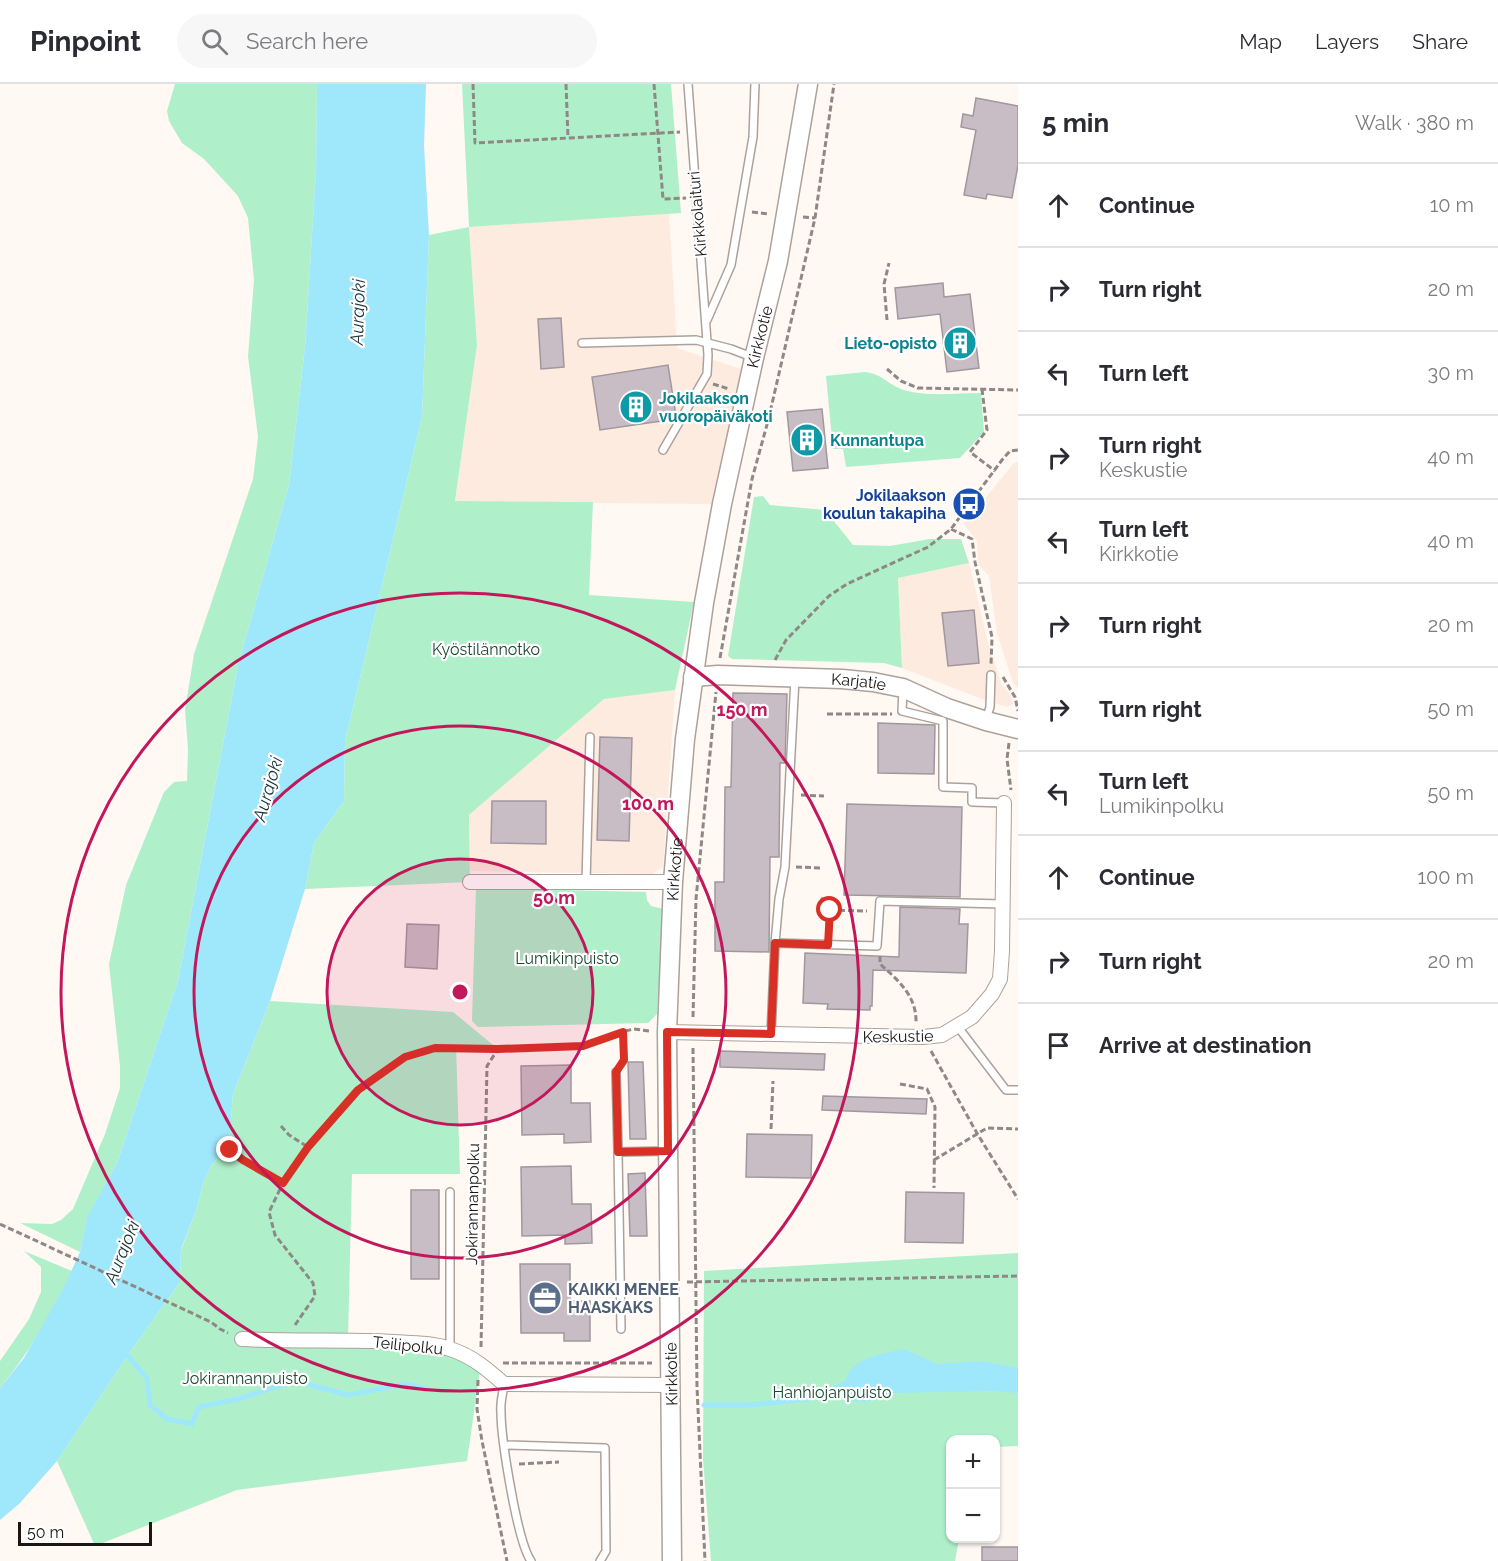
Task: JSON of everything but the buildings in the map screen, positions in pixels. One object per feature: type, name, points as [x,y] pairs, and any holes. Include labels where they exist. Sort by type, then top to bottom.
[{"type":"street","name":"Kirkkotie","points":[[672,1561],[668,1151],[659,1032],[685,739],[722,504],[778,261],[808,84]]},
{"type":"street","name":"Karjatie","points":[[693,677],[718,675],[842,679],[903,688],[947,708],[1018,729]]},
{"type":"street","name":"Keskustie","points":[[659,1032],[923,1038],[942,1035],[958,1027],[983,1006],[1000,979],[1004,803]]},
{"type":"street","points":[[470,882],[673,882]]},
{"type":"street","name":"Teilipolku","points":[[242,1339],[295,1342],[348,1340],[431,1344],[450,1349],[481,1363],[504,1384]]},
{"type":"street","points":[[504,1384],[671,1385]]},
{"type":"lane","name":"Kirkkolaituri","points":[[663,450],[707,374],[706,322],[688,84]]},
{"type":"lane","points":[[706,322],[731,265],[753,137],[755,84]]},
{"type":"lane","points":[[582,343],[696,340],[754,358]]},
{"type":"lane","points":[[986,721],[990,706],[991,675]]},
{"type":"lane","points":[[771,1034],[775,943],[785,867],[790,795],[795,678]]},
{"type":"lane","points":[[903,688],[902,711],[943,721],[943,787],[972,788],[972,802],[1004,803]]},
{"type":"lane","points":[[586,882],[590,737]]},
{"type":"lane","points":[[775,943],[878,946],[880,901],[1003,904]]},
{"type":"lane","points":[[958,1027],[1005,1090],[1018,1090]]},
{"type":"lane","points":[[616,1072],[621,1329]]},
{"type":"lane","points":[[618,1152],[668,1151]]},
{"type":"lane","points":[[450,1192],[450,1349]]},
{"type":"lane","points":[[504,1384],[500,1410],[504,1445],[522,1540],[531,1561]]},
{"type":"lane","points":[[504,1445],[605,1448],[606,1551],[600,1561]]},
{"type":"path","points":[[473,84],[475,143],[691,132]]},
{"type":"path","points":[[566,84],[568,138]]},
{"type":"path","points":[[654,84],[663,199],[696,197]]},
{"type":"path","points":[[705,1561],[697,1413],[693,1032],[696,899],[718,675],[728,608],[752,479],[768,421],[815,219],[834,84]]},
{"type":"path","points":[[741,211],[776,215]]},
{"type":"path","points":[[887,320],[884,284],[889,263]]},
{"type":"path","points":[[887,369],[901,381],[918,388],[1018,390]]},
{"type":"path","points":[[982,388],[987,430],[970,452],[995,471]]},
{"type":"path","points":[[771,666],[786,640],[829,596],[847,584],[928,547],[951,529],[1010,451],[1018,450]]},
{"type":"path","points":[[951,529],[972,539],[992,637],[991,675],[1005,678],[1015,697],[1018,713]]},
{"type":"path","points":[[826,714],[893,714],[902,711]]},
{"type":"path","points":[[790,795],[824,796]]},
{"type":"path","points":[[785,867],[822,868]]},
{"type":"path","points":[[821,898],[829,905],[830,910],[828,945]]},
{"type":"path","points":[[878,946],[880,964],[906,989],[914,1003],[915,1027]]},
{"type":"path","points":[[295,1342],[295,1326],[315,1296],[313,1283],[275,1235],[269,1212],[283,1183],[308,1147],[358,1090],[405,1057],[435,1048],[498,1049],[583,1046],[633,1029],[659,1032]]},
{"type":"path","points":[[616,1072],[624,1060],[623,1032]]},
{"type":"path","name":"Jokirannanpolku","points":[[498,1049],[487,1066],[481,1363],[477,1386],[477,1409],[507,1561]]},
{"type":"path","points":[[930,1051],[1018,1199]]},
{"type":"path","points":[[771,1129],[773,1081]]},
{"type":"path","points":[[900,1084],[927,1089],[935,1107],[934,1188]]},
{"type":"path","points":[[281,1126],[289,1135],[308,1147]]},
{"type":"path","points":[[934,1160],[987,1128],[1018,1129]]},
{"type":"path","points":[[221,1145],[283,1183]]},
{"type":"path","points":[[0,1224],[168,1301],[242,1339]]},
{"type":"path","points":[[670,1282],[1018,1276]]},
{"type":"path","points":[[481,1363],[648,1364],[655,1362]]},
{"type":"path","points":[[488,1470],[528,1462],[559,1462]]},
{"type":"shaded area","points":[[669,213],[677,348],[741,369],[712,504],[455,502],[477,345],[469,227]]},
{"type":"shaded area","points":[[1018,462],[1018,688],[1013,683],[997,633],[989,576],[978,564],[977,541],[964,524],[1014,463]]},
{"type":"shaded area","points":[[969,563],[987,639],[1001,683],[1011,696],[1013,704],[1007,707],[902,668],[898,578]]},
{"type":"shaded area","points":[[675,690],[663,867],[652,874],[470,871],[469,815],[604,699]]},
{"type":"green space","points":[[175,84],[317,84],[316,170],[305,347],[289,485],[238,665],[178,981],[117,1163],[87,1218],[80,1252],[20,1223],[52,1224],[61,1220],[73,1209],[105,1134],[120,1088],[120,1066],[109,964],[126,885],[164,792],[174,782],[187,781],[188,749],[185,710],[194,654],[253,479],[258,437],[248,356],[254,280],[248,218],[238,196],[204,159],[182,143],[169,121],[167,111]]},
{"type":"green space","points":[[462,84],[671,84],[681,213],[469,227]]},
{"type":"green space","name":"Kyöstilännotko","points":[[469,227],[477,345],[455,501],[593,502],[589,595],[694,602],[675,690],[604,699],[469,815],[470,882],[305,889],[314,843],[344,801],[345,741],[422,417],[429,235]]},
{"type":"green space","points":[[865,372],[876,375],[898,388],[913,392],[981,393],[984,432],[960,458],[846,467],[843,449],[833,449],[826,376]]},
{"type":"green space","points":[[763,496],[770,505],[825,510],[853,545],[890,546],[930,539],[961,539],[969,563],[898,578],[902,668],[884,663],[732,659],[728,656],[754,497]]},
{"type":"green space","name":"Lumikinpuisto","points":[[476,888],[646,892],[651,906],[663,909],[657,1014],[648,1023],[478,1027],[472,1021]]},
{"type":"green space","name":"Jokirannanpuisto","points":[[270,1001],[453,1012],[498,1049],[456,1045],[460,1174],[352,1174],[348,1339],[431,1344],[481,1363],[467,1461],[237,1490],[95,1546],[57,1461],[180,1282],[181,1250],[196,1211],[203,1183],[211,1166],[229,1143],[233,1094]]},
{"type":"green space","points":[[24,1251],[72,1271],[40,1332],[0,1388],[0,1361],[29,1319],[41,1292],[41,1267]]},
{"type":"green space","name":"Hanhiojanpuisto","points":[[1018,1253],[1018,1446],[1000,1447],[1000,1435],[946,1435],[946,1543],[958,1543],[955,1561],[711,1561],[703,1459],[704,1271]]},
{"type":"water","name":"Aurajoki","points":[[317,84],[426,84],[424,146],[429,235],[422,417],[345,741],[344,801],[314,843],[305,889],[270,1001],[233,1094],[229,1143],[211,1166],[203,1183],[196,1211],[181,1249],[180,1282],[57,1461],[19,1504],[0,1520],[0,1388],[24,1358],[63,1289],[80,1252],[87,1217],[117,1163],[178,981],[238,665],[289,485],[305,347],[316,170]]},
{"type":"water","points":[[904,1349],[937,1364],[983,1361],[1018,1368],[1018,1393],[992,1391],[895,1393],[867,1402],[848,1401],[845,1382],[854,1367],[869,1358]]},
{"type":"waterway","points":[[123,1351],[147,1378],[150,1405],[167,1419],[192,1424],[199,1407],[238,1399],[295,1381],[348,1395],[405,1384],[427,1389]]},
{"type":"waterway","points":[[704,1405],[750,1405],[808,1399],[845,1384]]},
{"type":"place","name":"Lieto-opisto","points":[[960,343]]},
{"type":"place","name":"Jokilaakson vuoropäiväkoti","points":[[636,407]]},
{"type":"place","name":"Kunnantupa","points":[[807,440]]},
{"type":"place","name":"Jokilaakson koulun takapiha","points":[[969,504]]},
{"type":"place","name":"KAIKKI MENEE HAASKAKS","points":[[545,1298]]},
{"type":"route","points":[[230,1150],[283,1183],[308,1147],[358,1090],[405,1057],[435,1048],[498,1049],[583,1046],[623,1032],[624,1060],[616,1072],[618,1152],[668,1151],[667,1032],[771,1034],[775,943],[828,945],[830,910]]}]
